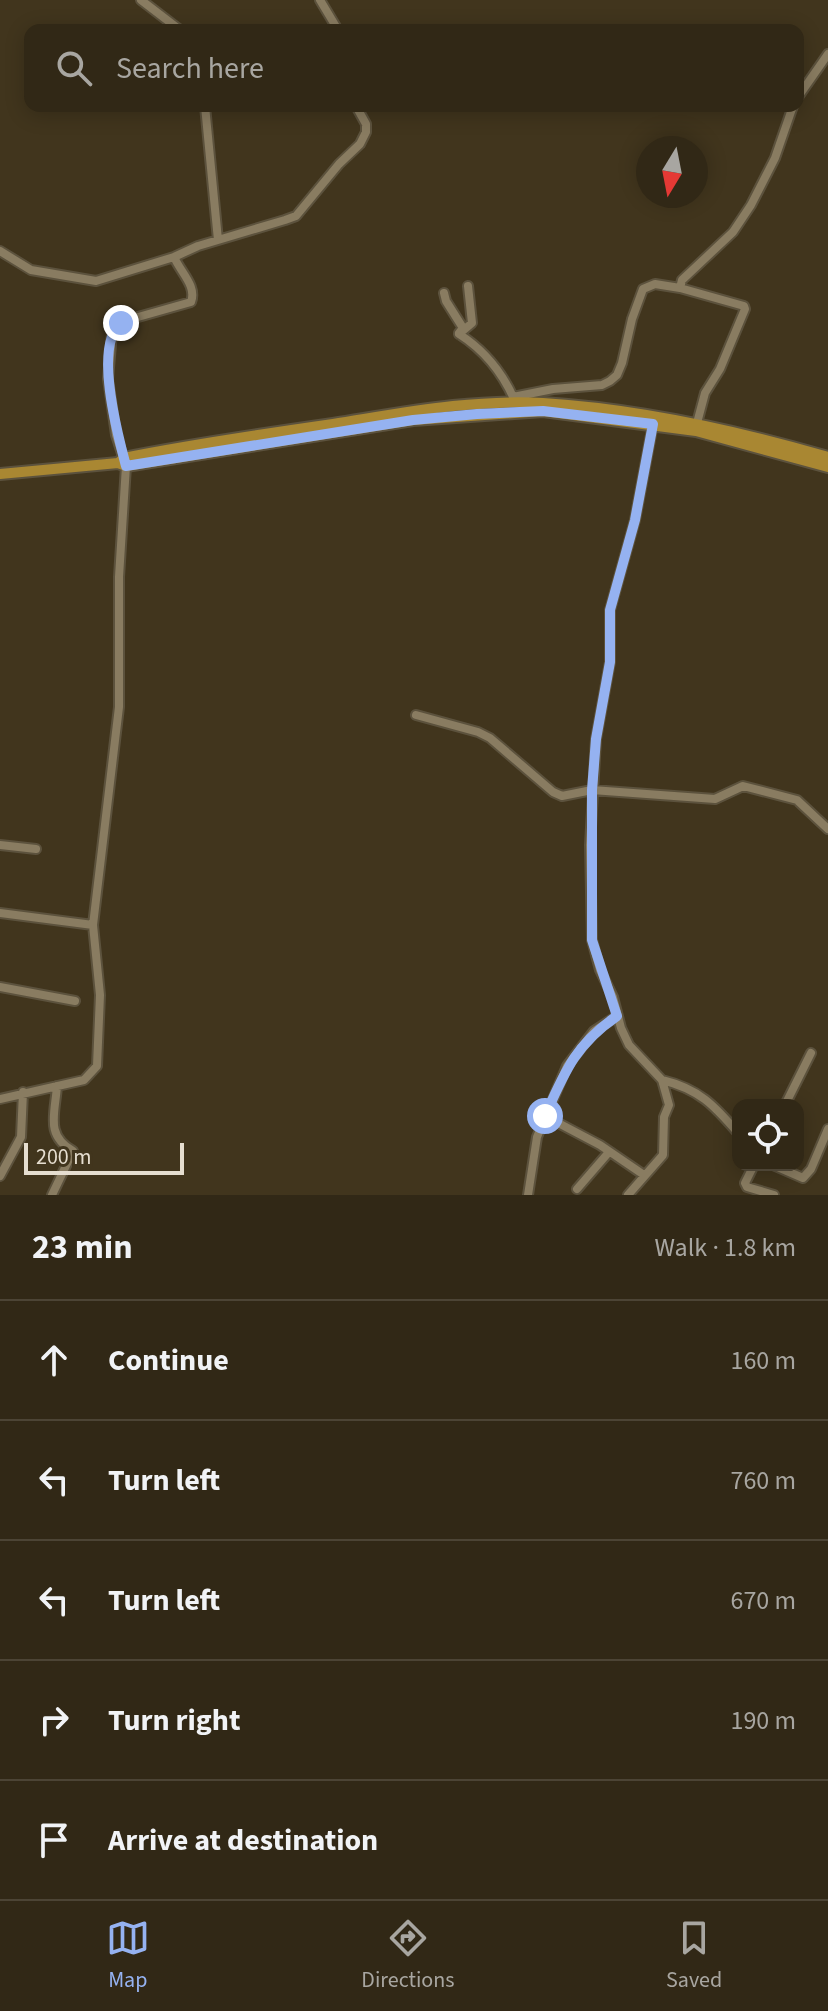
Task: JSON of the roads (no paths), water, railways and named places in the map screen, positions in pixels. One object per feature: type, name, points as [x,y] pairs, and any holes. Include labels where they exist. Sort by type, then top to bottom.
[{"type":"main road","points":[[123,462],[412,409],[514,400],[697,423],[828,457]]},
{"type":"main road","points":[[0,474],[123,462],[413,420],[543,411],[696,431],[828,467]]},
{"type":"street","points":[[141,0],[172,24]]},
{"type":"street","points":[[320,0],[334,24]]},
{"type":"street","points":[[804,88],[828,54]]},
{"type":"street","points":[[206,112],[218,240]]},
{"type":"street","points":[[0,251],[31,270],[96,281],[296,216],[364,136],[366,124],[359,112]]},
{"type":"street","points":[[680,288],[682,280],[733,232],[751,205],[775,158],[791,112]]},
{"type":"street","points":[[0,1099],[84,1080],[97,1066],[100,995],[93,925],[119,707],[123,462],[108,379],[112,333],[121,323],[131,319],[191,302],[194,296],[192,285],[174,257]]},
{"type":"street","points":[[459,334],[474,343],[497,367],[514,400],[553,389],[602,385],[610,381],[617,375],[622,363],[643,289],[655,284],[744,306],[720,369],[705,393],[697,423]]},
{"type":"street","points":[[459,334],[472,323],[468,286]]},
{"type":"street","points":[[444,293],[463,328],[459,334]]},
{"type":"street","points":[[628,1195],[663,1155],[664,1117],[669,1105],[662,1080],[629,1045],[592,940],[592,790],[596,739],[610,662],[610,610],[635,520],[653,424]]},
{"type":"street","points":[[416,715],[490,738],[553,792],[562,796],[592,790],[697,800],[715,799],[743,786],[797,800],[828,829]]},
{"type":"street","points":[[0,845],[36,849]]},
{"type":"street","points":[[0,913],[93,925]]},
{"type":"street","points":[[0,987],[75,1001]]},
{"type":"street","points":[[528,1195],[537,1137],[567,1066],[594,1031],[617,1016]]},
{"type":"street","points":[[788,1099],[811,1053]]},
{"type":"street","points":[[662,1080],[687,1086],[732,1127]]},
{"type":"street","points":[[52,1195],[73,1151],[60,1144],[54,1132],[57,1086]]},
{"type":"street","points":[[0,1176],[21,1137],[23,1092]]},
{"type":"street","points":[[545,1116],[571,1128],[644,1175]]},
{"type":"street","points":[[785,1171],[797,1177],[807,1175],[828,1129]]},
{"type":"street","points":[[577,1189],[609,1152]]},
{"type":"street","points":[[751,1171],[745,1183],[747,1187],[774,1195]]}]
